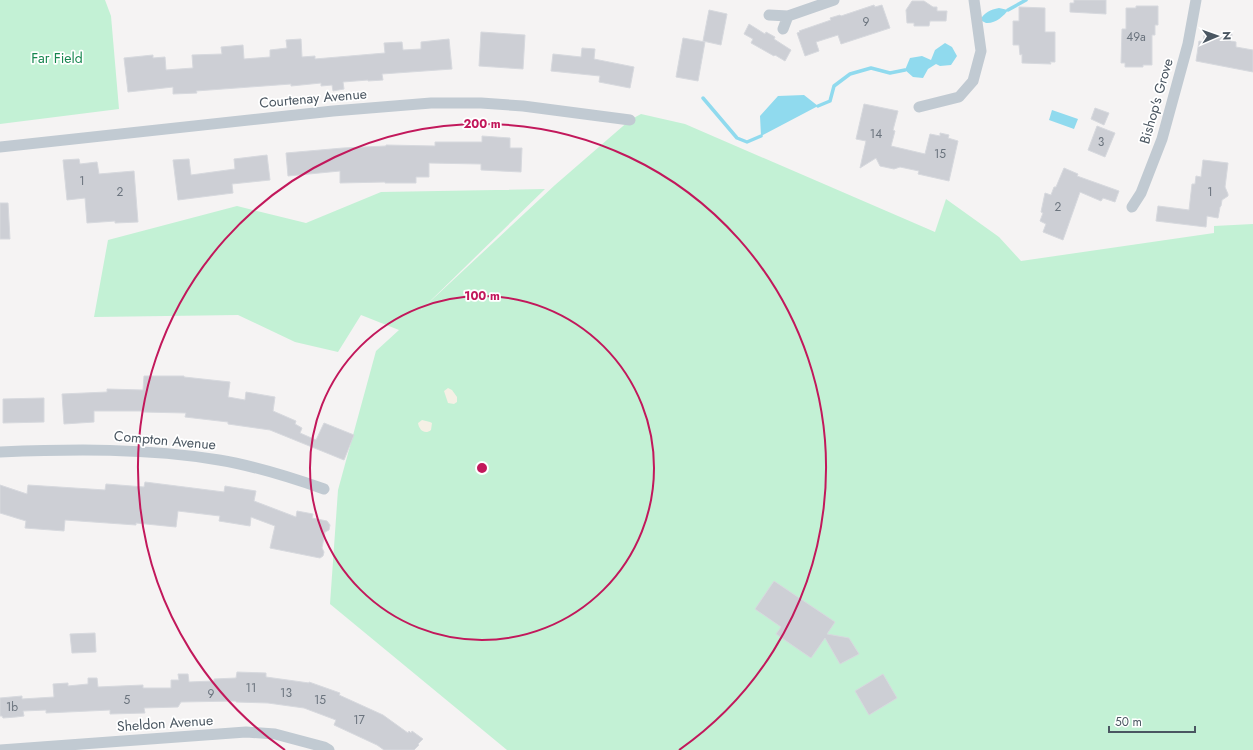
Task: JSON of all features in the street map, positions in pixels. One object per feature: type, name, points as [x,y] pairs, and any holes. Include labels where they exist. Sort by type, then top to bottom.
[{"type":"street","points":[[769,15],[788,16],[834,0]]},
{"type":"street","points":[[919,107],[958,97],[973,81],[981,51],[974,0]]},
{"type":"street","name":"Bishop's Grove","points":[[1132,207],[1141,193],[1162,139],[1188,44],[1196,0]]},
{"type":"street","points":[[783,30],[788,16]]},
{"type":"street","name":"Courtenay Avenue","points":[[0,147],[333,111],[431,103],[481,103],[523,106],[630,120]]},
{"type":"street","name":"Compton Avenue","points":[[0,452],[57,449],[114,450],[170,454],[219,460],[262,469],[324,489]]},
{"type":"street","name":"Sheldon Avenue","points":[[0,750],[246,732],[275,734],[329,750]]},
{"type":"green space","name":"Far Field","points":[[0,0],[105,0],[111,16],[119,109],[0,124]]},
{"type":"green space","points":[[641,114],[685,124],[935,232],[946,199],[999,237],[1021,261],[1214,233],[1214,226],[1253,224],[1253,750],[507,750],[330,604],[338,490],[376,351],[399,330],[361,315],[338,352],[295,342],[238,315],[94,317],[108,240],[237,206],[306,223],[381,192],[545,189],[421,310],[555,185],[630,120]]},
{"type":"sand","points":[[448,388],[452,390],[457,397],[457,402],[454,404],[448,403],[444,391]]},
{"type":"sand","points":[[422,420],[432,423],[431,430],[425,432],[421,430],[418,423]]},
{"type":"water","points":[[999,8],[1008,10],[999,19],[989,23],[980,20],[988,12]]},
{"type":"water","points":[[945,43],[952,47],[957,56],[951,65],[940,66],[936,64],[928,69],[923,78],[913,77],[905,70],[910,58],[922,56],[931,60],[935,50]]},
{"type":"water","points":[[804,95],[818,106],[761,136],[760,116],[778,96]]},
{"type":"water","points":[[1052,110],[1078,119],[1074,129],[1049,120]]},
{"type":"building","points":[[1074,0],[1106,0],[1106,14],[1070,12],[1070,3],[1074,3]]},
{"type":"building","points":[[912,1],[924,1],[933,7],[937,7],[937,11],[947,11],[946,21],[930,21],[929,26],[914,26],[914,23],[907,23],[906,10]]},
{"type":"building","points":[[874,5],[875,7],[882,5],[890,28],[841,44],[838,35],[816,42],[819,51],[805,56],[797,33],[800,32],[799,31],[831,20],[830,18]]},
{"type":"building","points":[[1136,6],[1158,6],[1158,25],[1155,25],[1155,35],[1152,35],[1152,65],[1143,65],[1143,67],[1125,67],[1125,63],[1121,63],[1122,29],[1126,29],[1126,8],[1136,8]]},
{"type":"building","points":[[1019,7],[1045,8],[1045,32],[1055,32],[1055,62],[1050,62],[1051,64],[1022,63],[1022,54],[1020,55],[1019,45],[1013,45],[1013,21],[1019,21]]},
{"type":"building","points":[[709,10],[727,14],[721,45],[703,41]]},
{"type":"building","points":[[749,24],[765,34],[766,32],[775,37],[774,39],[791,50],[785,61],[751,43],[753,39],[744,34]]},
{"type":"building","points":[[481,32],[525,35],[523,69],[479,66]]},
{"type":"building","points":[[1223,32],[1232,34],[1231,41],[1236,42],[1236,47],[1253,50],[1253,72],[1196,61],[1199,41],[1203,42],[1204,35],[1220,38],[1222,37]]},
{"type":"building","points":[[683,38],[705,42],[698,81],[676,77]]},
{"type":"building","points":[[301,39],[302,57],[315,56],[315,59],[385,53],[384,43],[402,42],[403,50],[421,49],[421,42],[449,39],[452,69],[382,74],[383,80],[343,82],[344,89],[333,91],[332,85],[321,86],[321,83],[196,91],[197,93],[173,94],[173,87],[128,92],[124,58],[153,55],[153,58],[165,57],[166,70],[193,68],[192,55],[222,54],[221,47],[243,45],[244,59],[270,57],[270,50],[287,48],[286,40]]},
{"type":"building","points":[[582,48],[595,49],[594,59],[634,67],[630,88],[599,82],[600,76],[551,71],[553,54],[581,57]]},
{"type":"building","points":[[864,104],[898,111],[891,146],[925,154],[930,134],[940,136],[940,133],[949,135],[948,138],[958,141],[949,181],[918,174],[919,171],[900,167],[894,169],[880,166],[876,158],[860,168],[866,141],[856,139]]},
{"type":"building","points":[[1095,108],[1109,113],[1104,125],[1091,119]]},
{"type":"building","points":[[1097,126],[1115,133],[1105,157],[1088,150]]},
{"type":"building","points":[[482,136],[510,138],[510,148],[522,148],[521,172],[481,170],[481,164],[429,163],[429,177],[416,177],[416,183],[340,183],[340,171],[288,176],[286,153],[386,145],[435,146],[435,142],[482,142]]},
{"type":"building","points":[[267,155],[270,180],[232,184],[233,193],[178,200],[173,160],[189,159],[191,175],[235,169],[234,159]]},
{"type":"building","points":[[79,159],[80,164],[97,162],[99,174],[134,171],[138,222],[115,223],[115,221],[87,223],[85,198],[67,200],[63,160]]},
{"type":"building","points":[[1203,160],[1228,163],[1225,187],[1228,196],[1222,200],[1218,218],[1207,216],[1206,227],[1156,221],[1158,206],[1189,210],[1192,184],[1195,184],[1196,176],[1201,177]]},
{"type":"building","points":[[1064,168],[1078,174],[1077,176],[1119,191],[1115,202],[1103,198],[1101,201],[1080,192],[1063,240],[1043,232],[1046,224],[1040,221],[1043,213],[1041,212],[1045,193],[1051,195]]},
{"type":"building","points":[[0,203],[8,203],[10,239],[0,239]]},
{"type":"building","points":[[144,376],[184,376],[230,382],[228,397],[245,400],[246,392],[275,397],[273,411],[296,421],[295,424],[302,428],[300,433],[316,440],[324,423],[354,435],[344,460],[270,430],[228,424],[228,422],[185,417],[186,413],[94,411],[94,422],[64,424],[62,394],[107,392],[107,389],[143,390]]},
{"type":"building","points":[[44,398],[44,422],[3,423],[3,399]]},
{"type":"building","points":[[145,482],[224,492],[225,486],[256,491],[254,501],[296,517],[297,511],[313,514],[312,518],[327,521],[330,525],[329,530],[325,532],[322,548],[324,552],[323,556],[320,558],[270,548],[275,526],[251,517],[250,526],[219,521],[220,516],[178,511],[176,527],[136,523],[136,525],[65,520],[64,531],[25,528],[26,521],[0,513],[0,485],[27,494],[28,485],[105,490],[106,484],[144,487]]},
{"type":"building","points":[[774,581],[835,622],[827,634],[849,638],[859,654],[840,664],[825,638],[811,658],[776,634],[781,627],[755,609]]},
{"type":"building","points":[[95,633],[96,652],[72,653],[70,634]]},
{"type":"building","points":[[237,672],[266,673],[266,677],[309,682],[340,693],[339,695],[383,715],[408,733],[409,731],[411,733],[412,731],[423,739],[414,750],[384,750],[377,745],[334,725],[336,720],[304,708],[268,703],[236,701],[181,702],[178,707],[144,708],[145,713],[110,714],[110,710],[46,713],[46,710],[23,711],[24,716],[3,718],[0,716],[0,698],[22,696],[22,699],[54,697],[53,684],[68,683],[68,686],[88,684],[88,678],[97,678],[98,687],[143,685],[143,688],[171,688],[171,680],[179,680],[178,674],[188,674],[189,682],[236,678]]},
{"type":"building","points":[[883,674],[897,698],[869,715],[855,691]]},
{"type":"waterway","points":[[1008,10],[1026,0]]},
{"type":"waterway","points":[[818,106],[830,101],[834,86],[850,74],[871,68],[890,73],[905,70]]},
{"type":"waterway","points":[[703,98],[737,138],[747,142],[761,136]]}]
